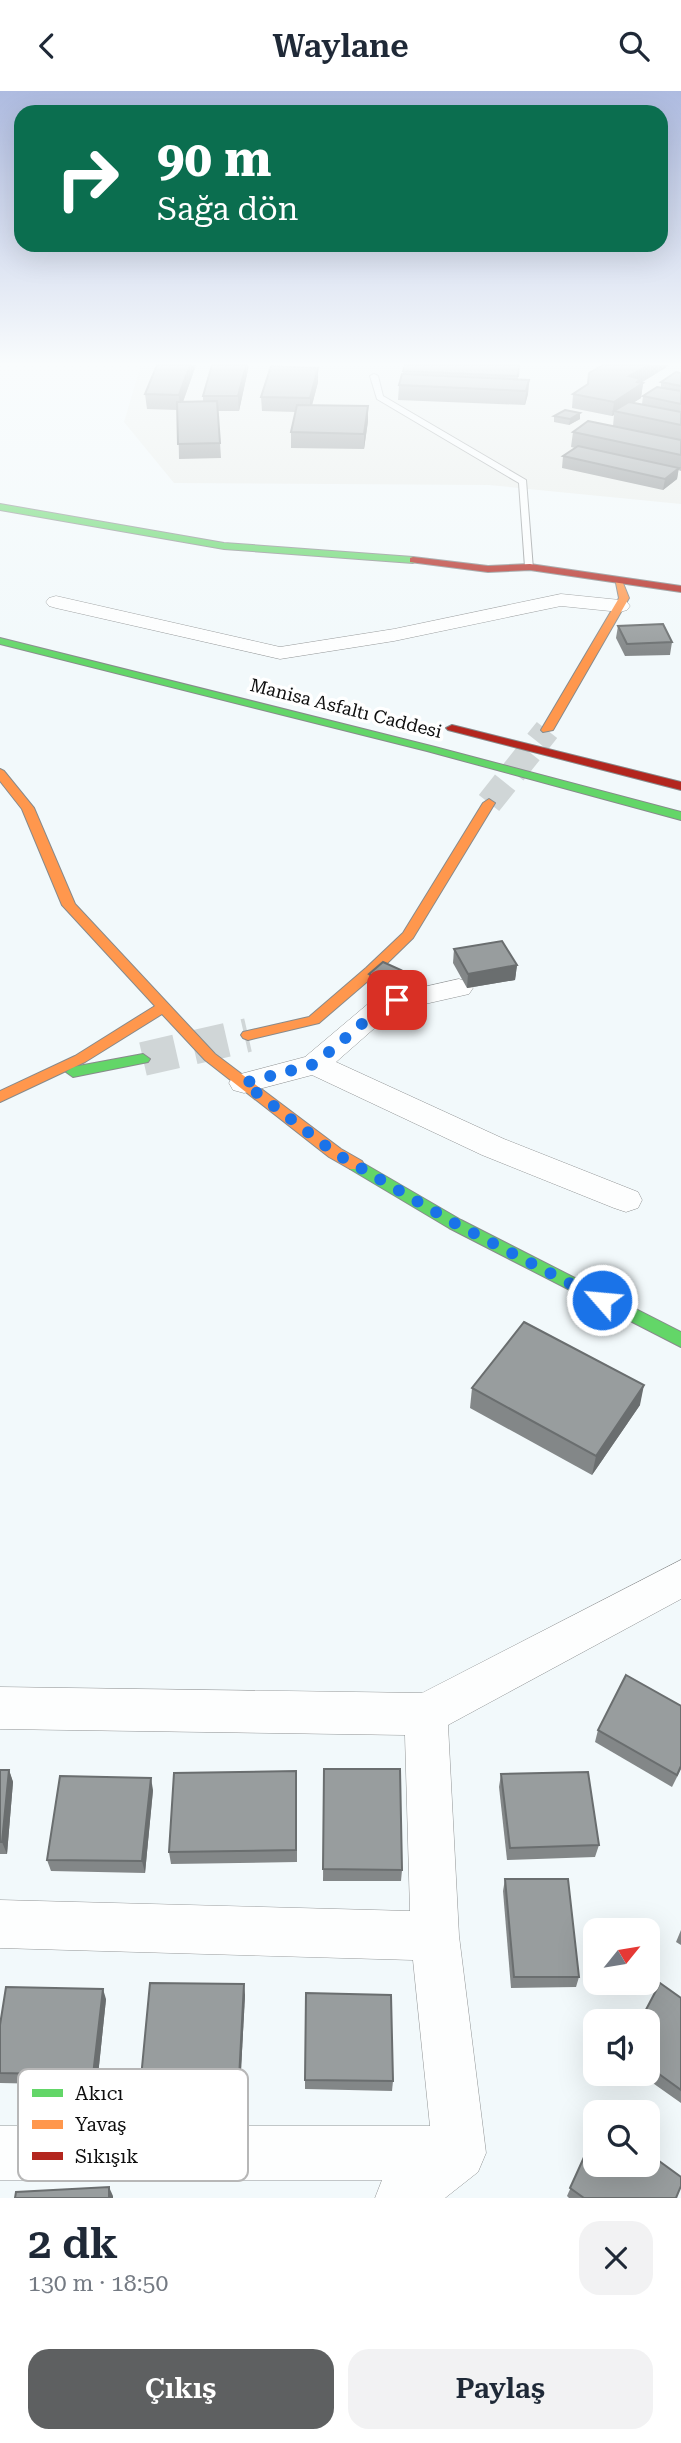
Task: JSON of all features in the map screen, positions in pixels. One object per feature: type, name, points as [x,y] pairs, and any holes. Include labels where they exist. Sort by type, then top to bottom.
[{"type":"main road","points":[[0,507],[224,546],[414,560],[488,569],[530,567],[681,589]]},
{"type":"main road","points":[[547,730],[625,598],[618,580]]},
{"type":"main road","name":"Manisa Asfaltı Caddesi","points":[[0,641],[431,749],[681,816]]},
{"type":"main road","name":"Manisa Asfaltı Caddesi","points":[[431,723],[681,786]]},
{"type":"main road","points":[[0,773],[28,808],[69,905],[210,1057],[335,1153],[443,1217],[681,1340]]},
{"type":"main road","points":[[248,1035],[314,1020],[381,962],[408,935],[489,803]]},
{"type":"main road","points":[[0,1097],[80,1059],[163,1007]]},
{"type":"main road","points":[[40,1078],[143,1059]]},
{"type":"street","points":[[56,602],[280,653],[394,635],[561,600],[620,606]]},
{"type":"street","points":[[244,1083],[315,1064],[385,1004],[459,988]]},
{"type":"street","points":[[315,1064],[493,1147],[626,1200]]},
{"type":"street","points":[[0,1708],[426,1714],[681,1578]]},
{"type":"street","points":[[426,1714],[435,1936],[459,2153]]},
{"type":"street","points":[[0,1924],[435,1936]]},
{"type":"street","points":[[0,2153],[18,2153]]},
{"type":"street","points":[[248,2153],[459,2153]]},
{"type":"street","points":[[402,2198],[459,2153]]},
{"type":"lane","points":[[492,463],[523,482],[530,567]]},
{"type":"shaded area","points":[[158,463],[681,463],[681,504],[489,485],[174,483]]},
{"type":"building","points":[[595,463],[658,463],[679,468],[665,479]]},
{"type":"building","points":[[663,624],[672,642],[627,644],[618,626]]},
{"type":"building","points":[[502,941],[517,965],[468,974],[454,949]]},
{"type":"building","points":[[383,962],[401,970],[388,983],[369,974]]},
{"type":"building","points":[[524,1322],[644,1385],[596,1456],[472,1388]]},
{"type":"building","points":[[626,1675],[681,1706],[681,1766],[677,1775],[598,1730]]},
{"type":"building","points":[[324,1769],[400,1769],[402,1870],[323,1869]]},
{"type":"building","points":[[0,1770],[9,1770],[2,1842],[0,1842]]},
{"type":"building","points":[[296,1771],[296,1850],[169,1852],[174,1773]]},
{"type":"building","points":[[588,1772],[599,1845],[510,1848],[501,1774]]},
{"type":"building","points":[[60,1776],[151,1778],[142,1861],[47,1860]]},
{"type":"building","points":[[505,1879],[568,1879],[579,1977],[514,1977]]},
{"type":"building","points":[[150,1983],[244,1984],[240,2069],[142,2069]]},
{"type":"building","points":[[660,1983],[681,1998],[681,2090],[660,2075],[660,2009],[646,2009],[654,1995],[660,1995]]},
{"type":"building","points":[[6,1987],[103,1989],[94,2069],[18,2069],[18,2073],[0,2073],[0,2025]]},
{"type":"building","points":[[306,1993],[391,1995],[393,2081],[305,2080]]},
{"type":"building","points":[[583,2159],[583,2177],[660,2177],[660,2162],[681,2177],[676,2198],[584,2198],[570,2188]]},
{"type":"building","points":[[109,2187],[109,2198],[15,2198],[16,2192]]},
{"type":"tunnel","points":[[489,803],[547,730]]},
{"type":"tunnel","points":[[143,1059],[248,1035]]},
{"type":"traffic: fast","points":[[0,507],[224,546],[413,560]]},
{"type":"traffic: fast","points":[[0,641],[431,749],[681,816]]},
{"type":"traffic: fast","points":[[73,1072],[143,1059]]},
{"type":"traffic: fast","points":[[356,1165],[455,1224],[681,1340]]},
{"type":"traffic: slow","points":[[547,730],[624,598],[618,580]]},
{"type":"traffic: slow","points":[[0,773],[28,808],[69,905],[210,1057],[335,1153],[356,1165]]},
{"type":"traffic: slow","points":[[248,1035],[314,1020],[371,971],[408,935],[489,803]]},
{"type":"traffic: slow","points":[[0,1097],[80,1059],[163,1007]]},
{"type":"traffic: jam","points":[[413,560],[488,569],[530,567],[681,589]]},
{"type":"traffic: jam","points":[[452,728],[681,786]]},
{"type":"route","points":[[397,1000],[385,1004],[315,1064],[244,1083],[335,1153],[456,1224],[602,1300]]}]
